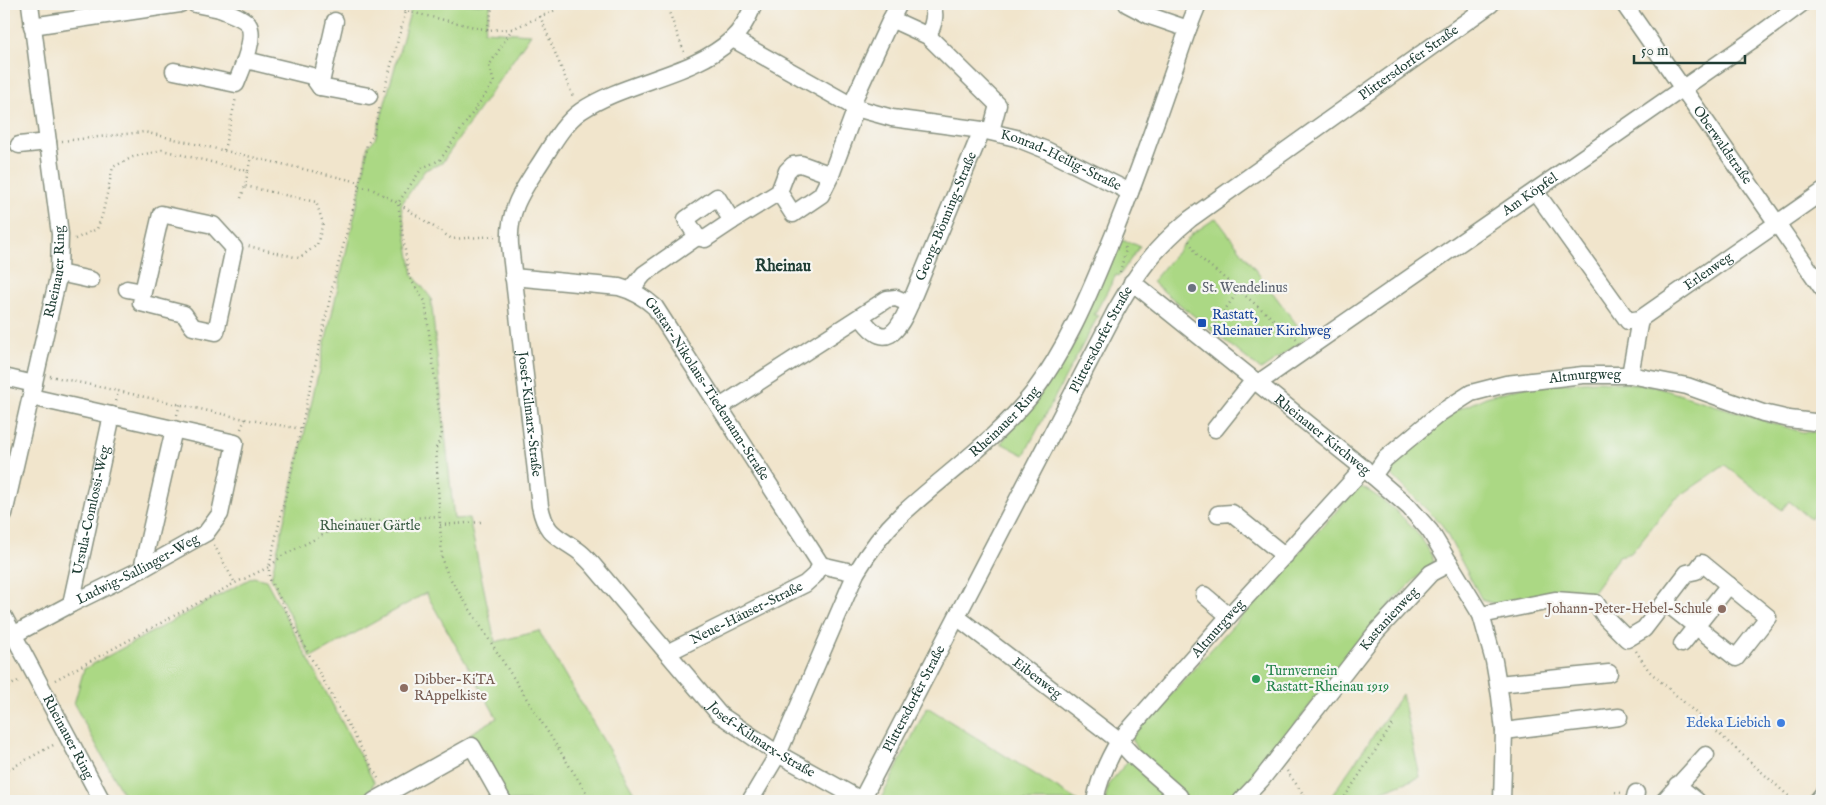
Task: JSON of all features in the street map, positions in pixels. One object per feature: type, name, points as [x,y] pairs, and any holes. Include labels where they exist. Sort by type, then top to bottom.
[{"type":"street","name":"Rheinauer Ring","points":[[4,514],[58,273],[60,234],[30,4]]},
{"type":"street","points":[[32,26],[180,4]]},
{"type":"street","points":[[174,71],[236,84],[246,60],[251,31],[249,25],[221,6],[195,4]]},
{"type":"street","name":"Josef-Kilmarx-Straße","points":[[754,4],[748,17],[733,39],[712,54],[597,101],[568,122],[522,191],[515,205],[510,219],[509,234],[540,506],[546,526],[551,534],[578,551],[592,564],[719,714],[778,754],[861,800]]},
{"type":"street","points":[[928,36],[935,17],[932,4]]},
{"type":"street","points":[[1127,4],[1150,16],[1188,29]]},
{"type":"street","name":"Rheinauer Ring","points":[[750,801],[778,754],[856,573],[870,551],[899,517],[989,440],[1032,394],[1071,333],[1089,294],[1130,192],[1198,4]]},
{"type":"street","name":"Plittersdorfer Straße","points":[[861,800],[1132,282],[1152,255],[1181,227],[1491,4]]},
{"type":"street","name":"Oberwaldstraße","points":[[1624,4],[1822,288]]},
{"type":"street","name":"Am Köpfel","points":[[1215,429],[1256,382],[1683,88],[1801,4]]},
{"type":"street","name":"Konrad-Heilig-Straße","points":[[853,107],[893,9],[928,36],[998,105],[986,131]]},
{"type":"street","points":[[320,87],[336,21]]},
{"type":"street","name":"Konrad-Heilig-Straße","points":[[733,39],[853,107],[892,118],[986,131],[1016,138],[1046,150],[1130,192]]},
{"type":"street","points":[[246,60],[312,76],[320,87],[369,96]]},
{"type":"street","points":[[779,192],[794,214],[821,195],[831,175],[853,107]]},
{"type":"street","name":"Georg-Bönning-Straße","points":[[861,317],[874,333],[884,336],[893,333],[901,325],[986,131]]},
{"type":"street","points":[[20,145],[48,142]]},
{"type":"street","points":[[732,221],[717,197],[686,219],[697,237],[705,239],[779,192],[787,171],[793,165],[801,164],[831,175]]},
{"type":"street","points":[[1535,190],[1628,321],[1640,320],[1630,375]]},
{"type":"street","name":"Erlenweg","points":[[1640,320],[1822,192]]},
{"type":"street","points":[[161,214],[213,225],[234,248],[216,332],[193,327],[184,314],[141,303],[143,292],[161,214]]},
{"type":"street","points":[[631,290],[644,274],[697,237]]},
{"type":"street","points":[[58,273],[91,280]]},
{"type":"street","name":"Gustav-Nikolaus-Tiedemann-Straße","points":[[513,277],[619,287],[631,290],[644,297],[655,307],[821,565]]},
{"type":"street","name":"Rheinauer Kirchweg","points":[[1132,282],[1369,472],[1414,513],[1430,531],[1481,615],[1494,661],[1504,731],[1502,801]]},
{"type":"street","points":[[127,289],[143,292]]},
{"type":"street","points":[[720,408],[887,299],[896,298],[910,304]]},
{"type":"street","name":"Altmurgweg","points":[[1095,801],[1106,762],[1119,741],[1229,616],[1285,556],[1369,472],[1440,413],[1471,393],[1506,384],[1583,374],[1630,375],[1687,386],[1763,413],[1789,419],[1822,423]]},
{"type":"street","name":"Ludwig-Sallinger-Weg","points":[[4,377],[34,385],[112,415],[235,443],[220,514],[206,533],[142,569],[13,635]]},
{"type":"street","name":"Ursula-Comlossi-Weg","points":[[71,604],[112,415]]},
{"type":"street","points":[[142,569],[174,429]]},
{"type":"street","points":[[1218,514],[1232,513],[1285,556]]},
{"type":"street","name":"Kastanienweg","points":[[1241,801],[1278,758],[1377,631],[1431,573],[1450,562]]},
{"type":"street","points":[[1481,615],[1555,600],[1596,603],[1606,618],[1627,639],[1644,629],[1665,602],[1687,574],[1696,571],[1702,563],[1768,617],[1736,658],[1665,602]]},
{"type":"street","points":[[821,565],[856,573]]},
{"type":"street","name":"Neue-Häuser-Straße","points":[[667,654],[805,584],[821,565]]},
{"type":"street","points":[[1682,644],[1729,585]]},
{"type":"street","points":[[1204,595],[1229,616]]},
{"type":"street","name":"Rheinauer Ring","points":[[4,617],[102,801]]},
{"type":"street","name":"Eibenweg","points":[[957,617],[1119,741],[1132,755],[1179,796],[1182,801]]},
{"type":"street","points":[[1498,684],[1609,673]]},
{"type":"street","points":[[1504,731],[1619,717]]},
{"type":"street","points":[[379,798],[472,746],[503,801]]},
{"type":"street","points":[[1664,801],[1706,755]]},
{"type":"street","points":[[1678,785],[1697,801]]},
{"type":"street","points":[[1817,801],[1822,795]]},
{"type":"path","points":[[397,4],[406,11],[487,30],[512,29],[569,4]]},
{"type":"path","points":[[487,30],[493,4]]},
{"type":"path","points":[[666,4],[689,65]]},
{"type":"path","points":[[379,798],[382,784],[311,658],[269,578],[269,567],[334,280],[360,182],[367,144],[372,136],[406,11]]},
{"type":"path","points":[[540,16],[580,112]]},
{"type":"path","points":[[512,29],[489,66],[494,82],[440,160],[422,168],[398,203],[409,277],[425,301],[442,436],[436,448],[442,560],[448,575],[586,792],[582,801]]},
{"type":"path","points":[[224,150],[236,101],[236,84]]},
{"type":"path","points":[[48,142],[144,132],[360,182]]},
{"type":"path","points":[[59,246],[97,228],[102,216],[112,167],[133,157],[162,150],[248,171]]},
{"type":"path","points":[[242,198],[251,156]]},
{"type":"path","points":[[234,248],[245,245],[299,258],[317,245],[323,222],[316,202],[245,186]]},
{"type":"path","points":[[358,187],[370,188],[398,203],[452,239],[509,234]]},
{"type":"path","points":[[1181,227],[1198,256],[1298,340],[1305,350]]},
{"type":"path","points":[[1204,340],[1239,290]]},
{"type":"path","points":[[34,385],[300,429]]},
{"type":"path","points":[[41,687],[235,583],[269,567],[282,556],[340,526],[357,522],[439,516]]},
{"type":"path","points":[[440,525],[481,522]]},
{"type":"path","points":[[206,533],[235,583]]},
{"type":"path","points":[[1627,639],[1649,671],[1794,801]]},
{"type":"path","points":[[4,689],[33,672]]},
{"type":"path","points":[[1342,801],[1393,724]]},
{"type":"path","points":[[4,772],[68,737]]},
{"type":"path","points":[[1278,758],[1308,801]]},
{"type":"green space","name":"Rheinauer Gärtle","points":[[404,4],[491,4],[484,31],[531,34],[442,163],[425,170],[401,205],[413,275],[431,298],[454,519],[469,518],[495,642],[539,631],[639,801],[508,801],[471,733],[497,718],[426,593],[311,658],[271,578],[359,196],[368,146],[375,139],[411,9]]},
{"type":"green space","points":[[1216,218],[1307,338],[1261,370],[1152,282],[1192,234]]},
{"type":"green space","points":[[1118,239],[1140,246],[1119,276],[1116,275],[1094,315],[1098,316],[1024,455],[1001,443],[1043,390],[1071,349]]},
{"type":"green space","points":[[1598,381],[1649,385],[1802,432],[1822,432],[1822,510],[1818,508],[1810,518],[1789,501],[1782,510],[1725,465],[1674,500],[1631,553],[1619,556],[1592,593],[1564,591],[1495,604],[1482,600],[1442,525],[1391,474],[1389,464],[1442,417],[1486,397],[1526,386]]},
{"type":"green space","name":"Turnvernein Rastatt-Rheinau 1919","points":[[1359,486],[1381,499],[1403,518],[1422,540],[1434,562],[1378,618],[1281,742],[1229,801],[1105,801],[1108,785],[1137,750],[1132,737]]},
{"type":"green space","points":[[253,577],[266,580],[374,782],[371,790],[352,801],[127,801],[74,704],[84,669]]},
{"type":"green space","points":[[1402,694],[1420,777],[1356,801],[1328,801]]},
{"type":"green space","points":[[927,707],[1078,801],[880,801]]},
{"type":"place","name":"St. Wendelinus","points":[[1192,288]]},
{"type":"place","name":"Rastatt, Rheinauer Kirchweg","points":[[1202,323]]},
{"type":"place","name":"Johann-Peter-Hebel-Schule","points":[[1722,609]]},
{"type":"place","name":"Turnvernein Rastatt-Rheinau 1919","points":[[1256,679]]},
{"type":"place","name":"Dibber-KiTA RAppelkiste","points":[[404,688]]},
{"type":"place","name":"Edeka Liebich","points":[[1781,723]]},
{"type":"district","name":"Rheinau","points":[[783,267]]}]
